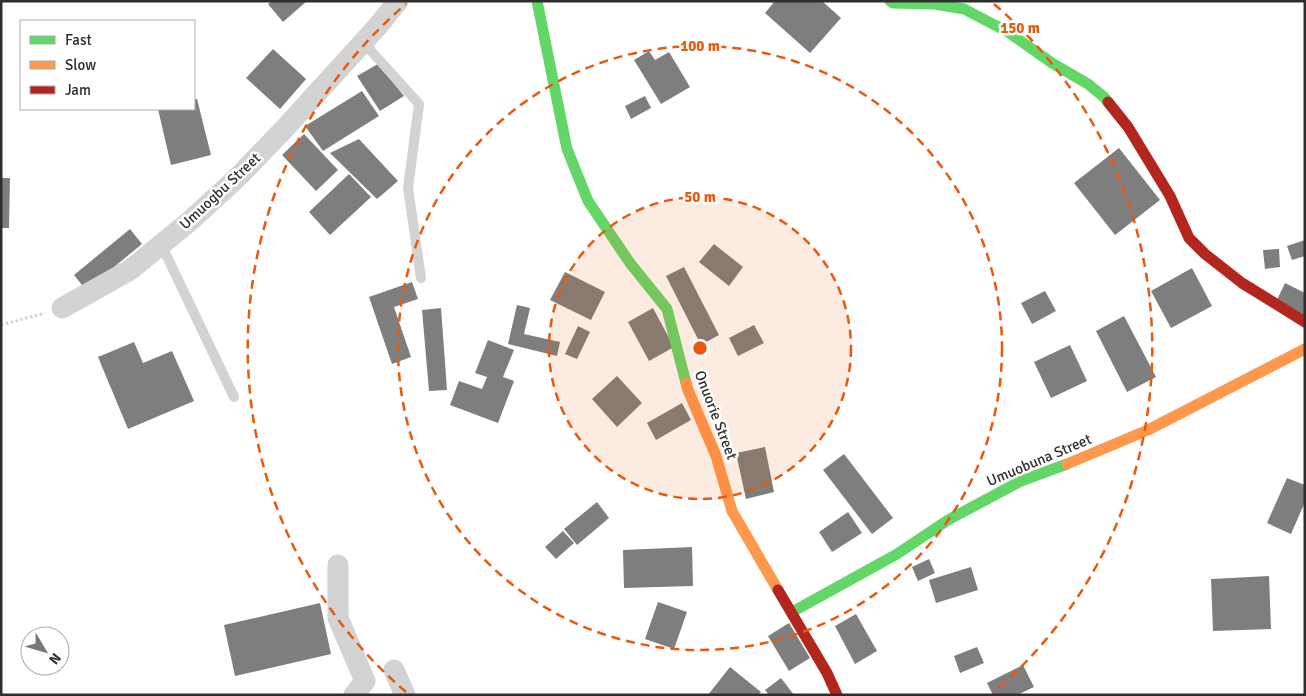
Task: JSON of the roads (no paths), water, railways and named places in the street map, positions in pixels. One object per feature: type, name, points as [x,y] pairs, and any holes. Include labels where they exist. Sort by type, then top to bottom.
[{"type":"street","name":"Umuogbu Street","points":[[62,308],[130,270],[190,221],[239,176],[286,127],[364,42],[398,1]]},
{"type":"street","name":"Onuorie Street","points":[[538,1],[567,149],[588,201],[630,263],[667,309],[688,390],[716,456],[732,511],[827,673],[837,695]]},
{"type":"street","points":[[890,1],[893,4],[935,4],[964,9],[1008,32],[1104,96],[1128,127],[1170,196],[1189,238],[1205,254],[1242,282],[1305,322]]},
{"type":"street","name":"Umuobuna Street","points":[[792,612],[897,554],[948,520],[1021,481],[1081,459],[1148,430],[1305,349]]},
{"type":"street","points":[[338,565],[338,618],[365,681],[354,695]]},
{"type":"street","points":[[394,670],[406,695]]},
{"type":"lane","points":[[364,42],[419,104],[408,188],[421,278]]},
{"type":"lane","points":[[161,244],[234,398]]}]
